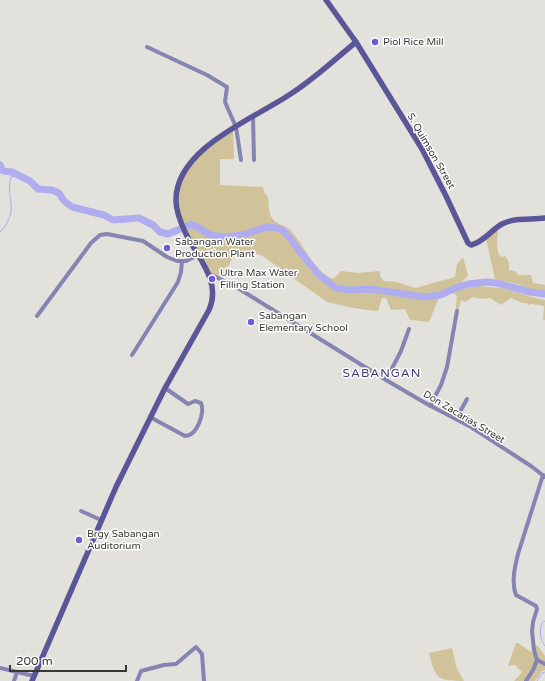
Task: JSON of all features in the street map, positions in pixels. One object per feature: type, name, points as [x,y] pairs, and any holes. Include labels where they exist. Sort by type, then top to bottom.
[{"type":"street","name":"S. Quimson Street","points":[[326,0],[356,42],[422,150],[468,243],[471,245],[477,243],[494,229],[511,221],[545,218]]},
{"type":"street","points":[[0,668],[33,678],[116,487],[165,388],[211,306],[214,291],[209,274],[184,230],[177,210],[176,202],[178,186],[183,174],[199,154],[236,127],[291,94],[356,42]]},
{"type":"street","points":[[147,47],[207,75],[227,87],[225,102],[236,127],[241,160]]},
{"type":"street","points":[[253,116],[254,160]]},
{"type":"street","points":[[37,316],[91,243],[100,235],[111,234],[143,241],[167,257],[182,261],[189,260],[199,255]]},
{"type":"street","points":[[132,355],[178,282],[182,261]]},
{"type":"street","name":"Don Zacarias Street","points":[[209,274],[233,286],[430,406],[477,431],[544,476]]},
{"type":"street","points":[[430,406],[441,385],[447,367],[457,311]]},
{"type":"street","points":[[386,380],[401,351],[409,329]]},
{"type":"street","points":[[150,417],[185,436],[189,436],[193,433],[202,417],[203,408],[201,403],[195,401],[188,404],[165,388]]},
{"type":"street","points":[[456,419],[467,399]]},
{"type":"street","points":[[526,681],[537,660],[532,632],[533,622],[538,609],[536,606],[519,598],[516,594],[514,580],[518,554],[544,476]]},
{"type":"street","points":[[81,511],[101,520]]},
{"type":"street","points":[[137,681],[142,671],[164,665],[176,664],[181,661],[190,650],[196,647],[202,654],[204,681]]},
{"type":"street","points":[[537,660],[545,664]]},
{"type":"street","points":[[14,681],[17,672]]},
{"type":"shaded area","points":[[233,130],[234,159],[220,159],[220,185],[263,187],[264,192],[268,197],[270,213],[273,220],[290,230],[315,264],[326,275],[333,279],[341,271],[358,273],[380,271],[380,276],[384,281],[397,282],[415,288],[455,277],[457,264],[463,257],[468,276],[453,290],[478,286],[502,288],[545,300],[545,320],[543,320],[544,306],[529,305],[511,298],[501,305],[490,298],[482,299],[472,297],[466,302],[461,300],[457,317],[455,317],[457,296],[451,291],[440,295],[429,322],[410,320],[405,309],[391,310],[386,298],[382,298],[378,311],[340,305],[327,302],[261,255],[237,251],[221,278],[207,272],[184,232],[175,190],[195,159]]},
{"type":"shaded area","points":[[499,227],[497,247],[501,257],[505,256],[507,259],[509,263],[509,270],[515,271],[518,275],[531,275],[533,283],[545,285],[545,292],[537,292],[517,284],[495,279],[485,234]]},
{"type":"shaded area","points":[[516,643],[531,652],[537,645],[545,656],[545,670],[542,671],[535,681],[514,681],[522,672],[515,665],[508,666]]},
{"type":"shaded area","points":[[452,648],[457,669],[464,681],[443,679],[439,677],[433,668],[429,653]]},
{"type":"waterway","points":[[0,165],[3,171],[12,172],[30,181],[38,189],[52,190],[59,193],[64,201],[72,207],[104,215],[113,220],[139,218],[153,225],[160,232],[168,234],[190,225],[196,226],[210,235],[226,237],[246,234],[266,227],[277,228],[282,230],[289,237],[319,275],[336,288],[350,290],[370,289],[425,297],[440,295],[469,284],[486,282],[497,283],[530,292],[545,294]]},
{"type":"waterway","points":[[0,232],[10,217],[11,177],[18,175]]},
{"type":"waterway","points":[[545,621],[542,623],[540,632],[545,646]]},
{"type":"waterway","points":[[537,681],[542,673],[545,672]]},
{"type":"place","name":"Piol Rice Mill","points":[[375,42]]},
{"type":"place","name":"Sabangan Water Production Plant","points":[[167,248]]},
{"type":"place","name":"Ultra Max Water Filling Station","points":[[212,279]]},
{"type":"place","name":"Sabangan Elementary School","points":[[251,322]]},
{"type":"place","name":"Brgy Sabangan Auditorium","points":[[79,540]]},
{"type":"district","name":"SABANGAN","points":[[382,373]]}]
